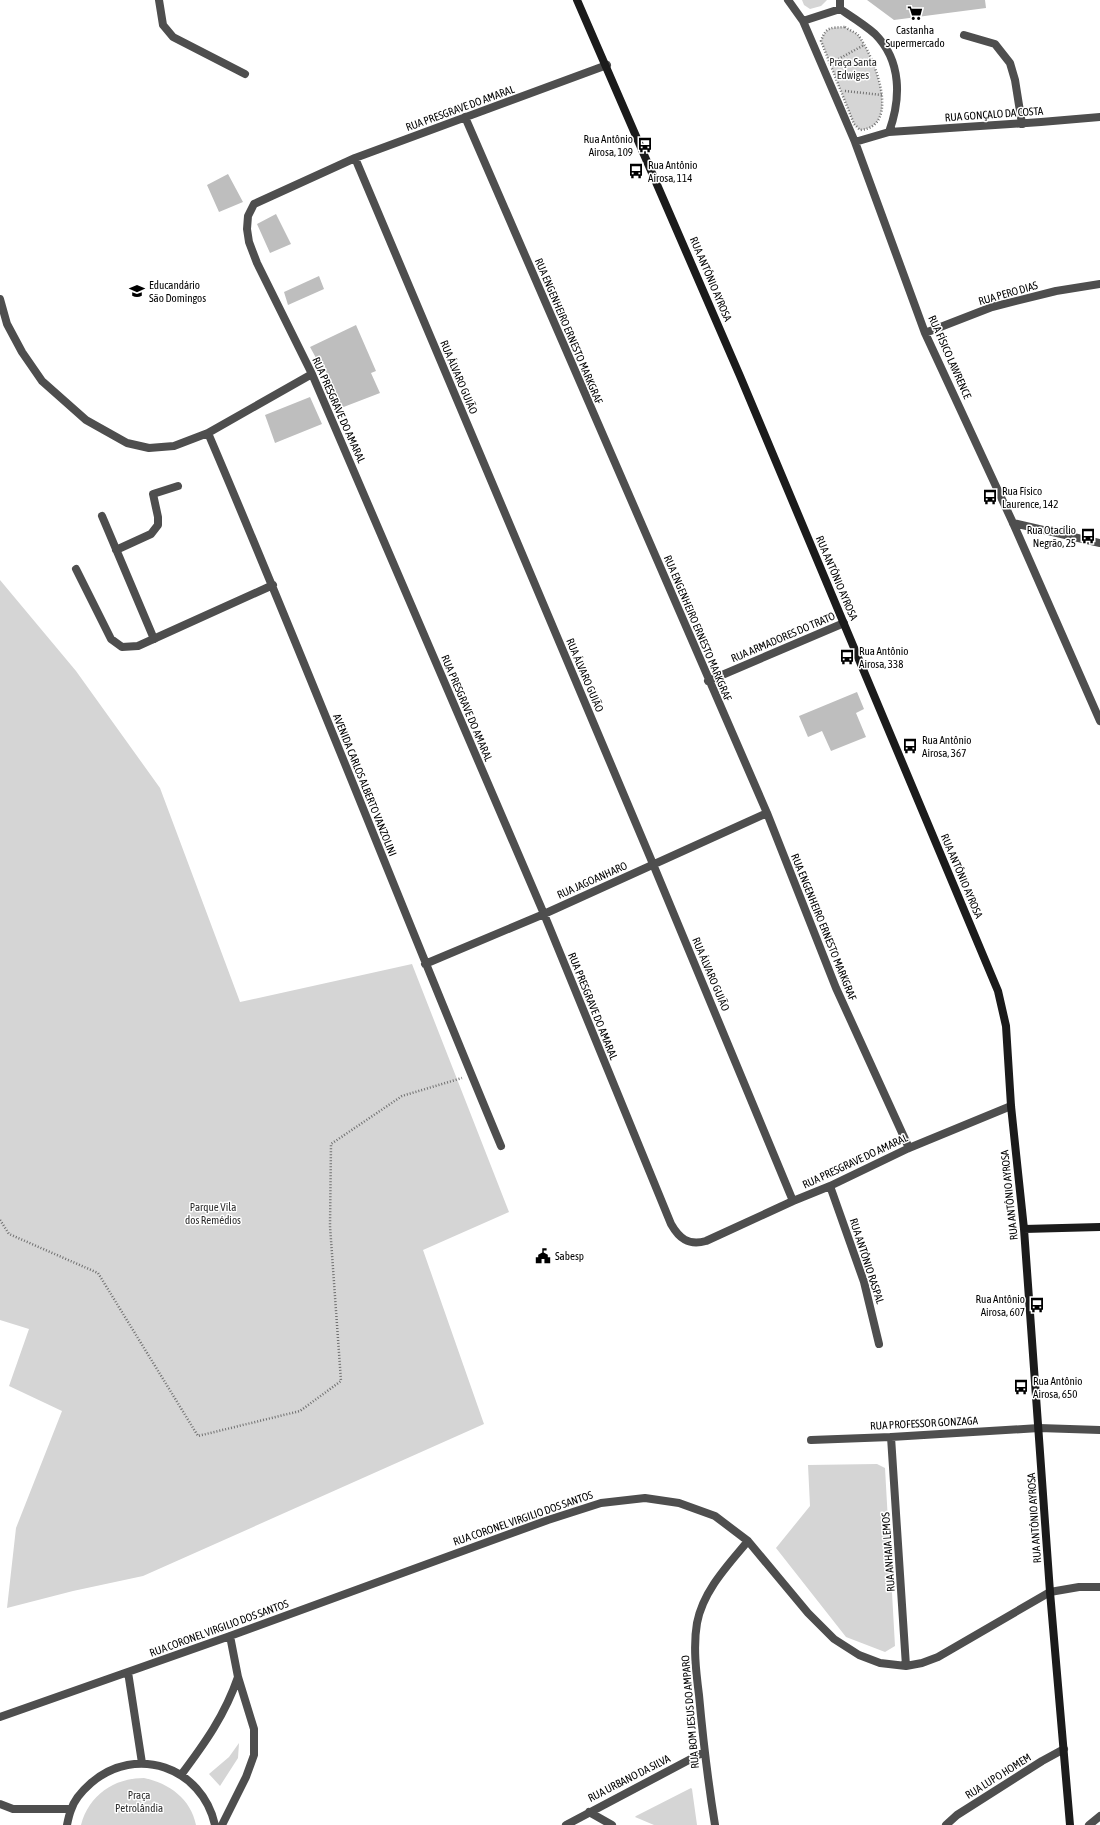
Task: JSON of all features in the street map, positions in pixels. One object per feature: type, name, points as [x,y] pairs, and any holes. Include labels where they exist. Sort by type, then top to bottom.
[{"type":"street","points":[[159,0],[163,25],[173,37],[245,74]]},
{"type":"street","name":"RUA ANTÔNIO AYROSA","points":[[577,0],[743,383],[998,990],[1006,1026],[1011,1106],[1024,1229],[1040,1428],[1050,1592],[1070,1825]]},
{"type":"street","name":"RUA FÍSICO LAWRENCE","points":[[788,0],[803,22],[855,142],[925,333],[1013,524],[1100,721]]},
{"type":"street","points":[[803,22],[840,4],[875,34],[886,49],[896,72],[898,88],[896,106],[889,132],[855,142]]},
{"type":"street","points":[[964,35],[995,44],[1010,63],[1015,80],[1022,124]]},
{"type":"street","name":"RUA PRESGRAVE DO AMARAL","points":[[606,65],[354,158],[254,204],[248,216],[247,229],[249,242],[257,263],[312,374],[544,914],[671,1224],[677,1234],[692,1243],[706,1241],[793,1201],[830,1186],[909,1148],[1011,1106]]},
{"type":"street","name":"RUA GONÇALO DA COSTA","points":[[889,132],[1022,124],[1100,117]]},
{"type":"street","name":"RUA ENGENHEIRO ERNESTO MARKGRAF","points":[[465,118],[708,681],[767,813],[836,988],[909,1148]]},
{"type":"street","name":"RUA ÁLVARO GUIÃO","points":[[354,158],[653,864],[793,1201]]},
{"type":"street","name":"RUA PERO DIAS","points":[[925,333],[992,307],[1056,291],[1100,284]]},
{"type":"street","points":[[0,299],[8,324],[22,352],[42,381],[86,420],[127,443],[149,448],[174,446],[208,433],[312,374]]},
{"type":"street","name":"AVENIDA CARLOS ALBERTO VANZOLINI","points":[[208,433],[273,585],[425,964],[501,1146]]},
{"type":"street","points":[[116,550],[151,534],[158,525],[158,516],[153,494],[178,486]]},
{"type":"street","points":[[102,516],[154,639]]},
{"type":"street","points":[[1013,524],[1100,543]]},
{"type":"street","points":[[76,569],[111,639],[122,647],[138,646],[273,585]]},
{"type":"street","name":"RUA ARMADORES DO TRATO","points":[[708,681],[844,623]]},
{"type":"street","name":"RUA JAGOANHARO","points":[[425,964],[544,914],[767,813]]},
{"type":"street","name":"RUA ANTÔNIO RASPAL","points":[[830,1186],[864,1282],[879,1344]]},
{"type":"street","points":[[1024,1229],[1100,1227]]},
{"type":"street","name":"RUA PROFESSOR GONZAGA","points":[[811,1440],[1040,1428],[1100,1430]]},
{"type":"street","name":"RUA ANHAIA LEMOS","points":[[891,1437],[906,1666]]},
{"type":"street","name":"RUA CORONEL VIRGILIO DOS SANTOS","points":[[0,1717],[230,1636],[548,1520],[601,1503],[645,1498],[679,1503],[714,1516],[748,1541],[808,1613],[834,1639],[880,1663],[906,1666],[922,1663],[938,1657],[1050,1592]]},
{"type":"street","name":"RUA BOM JESUS DO AMPARO","points":[[715,1825],[704,1752],[695,1656],[697,1622],[707,1597],[723,1570],[748,1541]]},
{"type":"street","points":[[1050,1592],[1078,1587],[1100,1587]]},
{"type":"street","points":[[222,1825],[246,1777],[254,1755],[254,1729],[238,1677],[230,1636]]},
{"type":"street","points":[[128,1672],[142,1763]]},
{"type":"street","points":[[181,1775],[208,1740],[230,1701],[238,1677]]},
{"type":"street","name":"RUA LUPO HOMEM","points":[[946,1825],[957,1815],[1042,1761],[1064,1749]]},
{"type":"street","name":"RUA URBANO DA SILVA","points":[[566,1825],[704,1752]]},
{"type":"street","points":[[67,1825],[71,1809],[82,1790],[99,1776],[120,1766],[142,1763],[156,1765],[181,1775],[200,1790],[212,1811],[215,1825]]},
{"type":"street","points":[[0,1804],[13,1809],[71,1809]]},
{"type":"street","points":[[589,1812],[612,1825]]},
{"type":"street","points":[[1089,1825],[1100,1816]]},
{"type":"path","points":[[845,27],[858,34],[864,45],[872,60],[882,95],[881,116],[875,125],[869,129],[860,130],[854,124],[820,42],[824,32],[830,28],[845,27]]},
{"type":"path","points":[[829,64],[864,45]]},
{"type":"path","points":[[841,91],[882,95]]},
{"type":"path","points":[[0,1220],[9,1234],[98,1274],[198,1436],[300,1411],[341,1381],[330,1226],[331,1144],[402,1096],[471,1075]]},
{"type":"green space","points":[[802,0],[827,0],[821,6],[810,9],[804,5]]},
{"type":"green space","name":"Praça Santa Edwiges","points":[[845,27],[858,35],[864,44],[871,57],[881,88],[882,104],[880,117],[873,126],[860,130],[854,124],[821,41],[827,30]]},
{"type":"green space","name":"Parque Vila dos Remédios","points":[[0,580],[76,671],[160,788],[240,1002],[412,964],[509,1212],[423,1250],[484,1424],[143,1576],[73,1591],[7,1608],[16,1528],[62,1411],[9,1386],[29,1329],[0,1320]]},
{"type":"green space","points":[[877,1464],[885,1468],[895,1646],[885,1652],[846,1637],[776,1548],[810,1506],[808,1465]]},
{"type":"green space","points":[[239,1743],[238,1758],[220,1786],[209,1774],[229,1757]]},
{"type":"green space","name":"Praça Petrolândia","points":[[144,1778],[162,1784],[178,1794],[189,1807],[196,1825],[81,1825],[90,1805],[104,1790],[123,1781]]},
{"type":"green space","points":[[691,1788],[697,1825],[654,1825],[635,1817],[636,1816]]},
{"type":"building","name":"Castanha Supermercado","points":[[867,0],[985,0],[986,8],[894,20]]},
{"type":"building","points":[[228,174],[243,202],[219,212],[207,185]]},
{"type":"building","points":[[276,214],[291,244],[270,253],[257,224]]},
{"type":"building","points":[[319,276],[324,289],[288,305],[284,292]]},
{"type":"building","points":[[356,325],[376,371],[371,373],[380,393],[341,408],[332,393],[334,392],[324,366],[321,367],[310,347]]},
{"type":"building","points":[[310,397],[322,424],[275,443],[265,415]]},
{"type":"building","points":[[857,692],[864,709],[856,713],[866,737],[831,751],[822,731],[808,737],[799,716]]},
{"type":"place","name":"Castanha Supermercado","points":[[915,13]]},
{"type":"place","name":"Rua Antônio Airosa, 109","points":[[645,145]]},
{"type":"place","name":"Rua Antônio Airosa, 114","points":[[636,171]]},
{"type":"place","name":"Educandário São Domingos","points":[[137,291]]},
{"type":"place","name":"Rua Físico Laurence, 142","points":[[990,497]]},
{"type":"place","name":"Rua Otacílio Negrão, 25","points":[[1088,536]]},
{"type":"place","name":"Rua Antônio Airosa, 338","points":[[847,657]]},
{"type":"place","name":"Rua Antônio Airosa, 367","points":[[910,746]]},
{"type":"place","name":"Sabesp","points":[[543,1256]]},
{"type":"place","name":"Rua Antônio Airosa, 607","points":[[1037,1305]]},
{"type":"place","name":"Rua Antônio Airosa, 650","points":[[1021,1387]]}]
